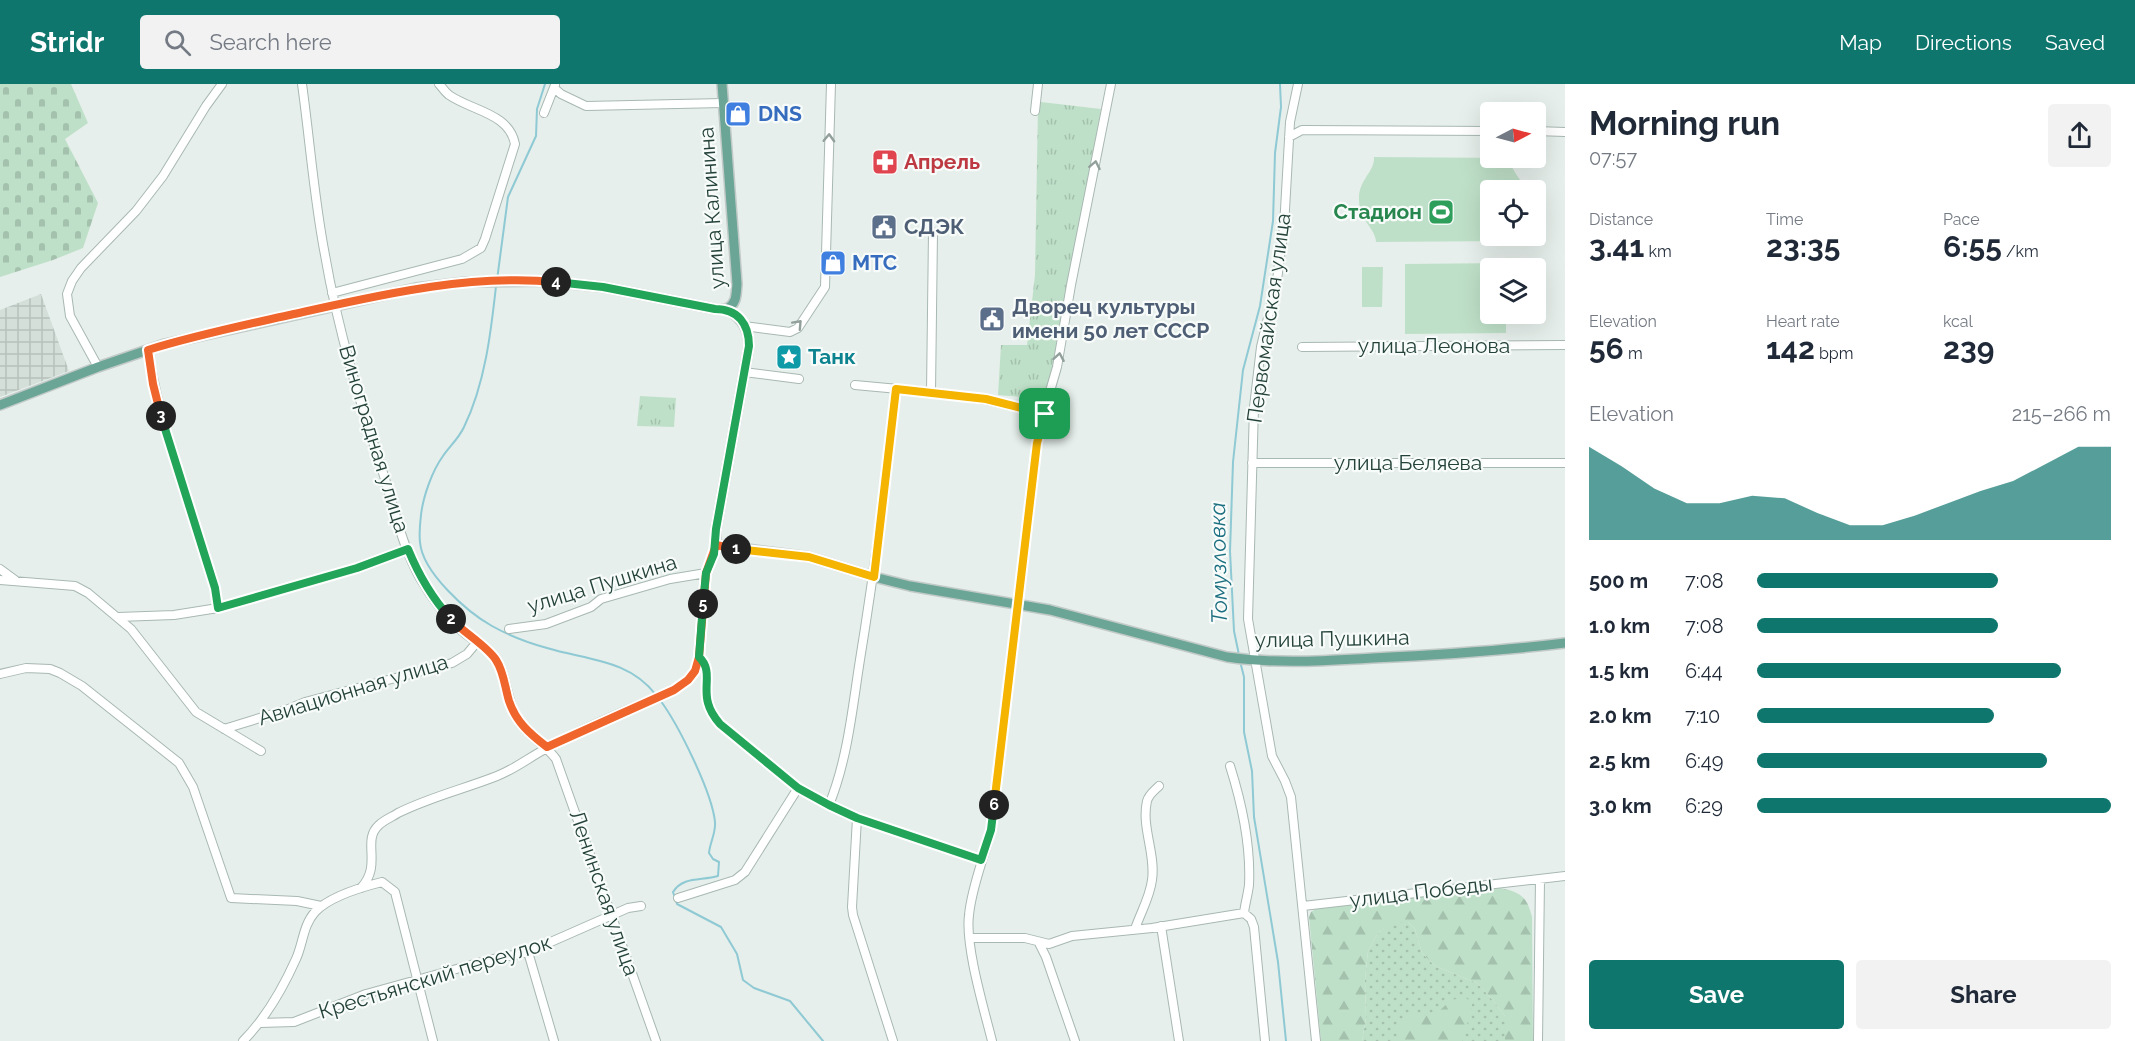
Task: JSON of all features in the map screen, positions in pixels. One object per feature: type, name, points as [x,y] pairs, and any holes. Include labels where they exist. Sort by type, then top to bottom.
[{"type":"main road","name":"улица Калинина","points":[[722,84],[737,284],[736,298],[733,305],[727,309],[736,315],[744,326]]},
{"type":"main road","points":[[0,405],[98,367],[184,339],[416,288],[467,282],[543,281],[603,287],[715,309],[727,309]]},
{"type":"main road","points":[[716,545],[716,529],[749,346],[749,335],[744,326]]},
{"type":"main road","name":"улица Пушкина","points":[[716,545],[809,557],[874,577],[947,593],[1050,610],[1227,657],[1254,661],[1314,661],[1447,654],[1565,643]]},
{"type":"street","points":[[98,367],[70,316],[67,294],[72,281],[81,268],[136,211],[163,176],[222,84]]},
{"type":"street","name":"Виноградная улица","points":[[302,84],[320,229],[332,293],[367,425],[408,549],[420,578],[439,606],[460,629],[494,657],[500,666],[510,703],[518,720],[530,734],[547,747]]},
{"type":"street","points":[[332,293],[462,259],[481,248],[515,144],[513,132],[506,124],[447,94],[439,84]]},
{"type":"street","points":[[744,326],[790,332],[798,328],[825,286],[831,84]]},
{"type":"street","points":[[1035,111],[1038,84]]},
{"type":"street","points":[[992,1041],[970,938],[969,916],[974,884],[991,830],[1037,443],[1057,367],[1111,84]]},
{"type":"street","name":"Первомайская улица","points":[[1254,661],[1248,620],[1254,407],[1261,347],[1277,280],[1284,226],[1289,137],[1298,84]]},
{"type":"street","points":[[544,113],[554,86],[561,94],[586,105],[723,103]]},
{"type":"street","points":[[1289,137],[1302,130],[1480,131]]},
{"type":"street","points":[[1546,131],[1565,132]]},
{"type":"street","points":[[931,392],[933,232]]},
{"type":"street","name":"улица Леонова","points":[[1302,347],[1565,345]]},
{"type":"street","points":[[148,350],[153,384],[164,427],[215,588],[218,608]]},
{"type":"street","points":[[744,372],[799,379]]},
{"type":"street","points":[[855,385],[986,399],[1045,414]]},
{"type":"street","points":[[829,805],[847,743],[874,577],[896,389]]},
{"type":"street","name":"улица Беляева","points":[[1252,463],[1565,463]]},
{"type":"street","points":[[361,888],[371,871],[373,854],[370,839],[373,831],[380,824],[416,805],[519,766],[547,747],[667,693],[688,680],[695,671],[699,657],[706,573],[716,545]]},
{"type":"street","points":[[118,617],[174,615],[218,608],[357,568],[408,549]]},
{"type":"street","points":[[0,569],[16,581]]},
{"type":"street","name":"улица Пушкина","points":[[510,629],[546,624],[591,607],[601,599],[670,579],[706,573]]},
{"type":"street","name":"Авиационная улица","points":[[0,580],[75,586],[88,593],[131,629],[196,712],[261,751]]},
{"type":"street","name":"Авиационная улица","points":[[224,729],[305,702],[452,663],[467,654],[477,642]]},
{"type":"street","points":[[699,657],[705,662],[707,668],[707,702],[715,718],[798,788],[857,818],[981,860]]},
{"type":"street","points":[[1254,661],[1272,756],[1285,781],[1290,797],[1316,1041]]},
{"type":"street","points":[[0,674],[26,669],[50,669],[60,673],[91,693],[179,763],[192,787],[231,898],[297,901],[321,906]]},
{"type":"street","name":"Ленинская улица","points":[[547,747],[556,759],[563,775],[656,1041]]},
{"type":"street","points":[[1230,766],[1240,798],[1247,846],[1249,886],[1244,913]]},
{"type":"street","points":[[1135,929],[1152,881],[1146,817],[1150,794],[1159,786]]},
{"type":"street","points":[[678,898],[735,880],[745,872],[798,788]]},
{"type":"street","points":[[857,818],[853,915],[893,1041]]},
{"type":"street","name":"улица Победы","points":[[1303,906],[1565,876]]},
{"type":"street","points":[[1538,1041],[1540,879]]},
{"type":"street","points":[[243,1041],[260,1023],[296,958],[307,925],[313,915],[321,906],[361,888],[382,882],[395,892],[433,1041]]},
{"type":"street","name":"Крестьянский переулок","points":[[260,1023],[294,1022],[366,994],[528,951],[628,908],[641,906]]},
{"type":"street","points":[[970,938],[1025,938],[1048,944],[1082,934],[1161,927],[1244,913]]},
{"type":"street","points":[[1244,913],[1251,919],[1254,927],[1265,1041]]},
{"type":"street","points":[[1161,927],[1179,1041]]},
{"type":"street","points":[[1039,943],[1075,1041]]},
{"type":"street","points":[[528,951],[554,1041]]},
{"type":"shaded area","points":[[41,294],[69,371],[0,397],[0,310]]},
{"type":"green space","points":[[0,84],[71,84],[88,123],[65,139],[98,203],[83,248],[0,277]]},
{"type":"green space","points":[[1041,102],[1101,109],[1046,399],[998,395],[1001,345],[1027,345],[1035,275],[1038,105]]},
{"type":"green space","name":"Стадион","points":[[1374,157],[1480,158],[1480,168],[1512,168],[1520,180],[1480,180],[1480,241],[1376,242],[1364,219],[1359,200],[1361,187],[1374,162]]},
{"type":"green space","points":[[1480,263],[1480,324],[1506,324],[1506,333],[1405,334],[1405,264]]},
{"type":"green space","points":[[1362,267],[1383,267],[1382,307],[1362,307]]},
{"type":"green space","points":[[640,396],[676,398],[674,427],[637,426]]},
{"type":"green space","points":[[1500,888],[1522,896],[1528,904],[1532,917],[1533,1041],[1505,1041],[1505,1016],[1477,983],[1435,966],[1422,953],[1415,929],[1408,922],[1392,922],[1378,933],[1368,951],[1365,980],[1366,1018],[1362,1041],[1321,1041],[1309,917],[1311,912],[1317,908]]},
{"type":"green space","points":[[1391,922],[1408,922],[1415,929],[1422,953],[1435,966],[1477,983],[1505,1016],[1505,1041],[1362,1041],[1366,1018],[1365,980],[1368,951],[1378,933]]},
{"type":"green space","points":[[1464,996],[1472,1003],[1462,1041],[1399,1041],[1398,1025],[1414,1014],[1424,1016],[1438,1012],[1450,1001]]},
{"type":"waterway","points":[[497,280],[508,197],[536,136],[537,109],[545,84]]},
{"type":"waterway","name":"Томузловка","points":[[1239,655],[1234,631],[1230,551],[1233,462],[1243,370],[1260,306],[1273,221],[1275,153],[1281,107],[1280,84]]},
{"type":"waterway","points":[[496,286],[489,339],[477,393],[462,431],[435,469],[424,500],[420,532],[423,554],[447,590],[482,620],[533,644],[620,667],[645,683],[656,695]]},
{"type":"waterway","name":"Томузловка","points":[[1240,661],[1244,677],[1244,732],[1252,771],[1254,817],[1278,962],[1286,1041]]},
{"type":"waterway","points":[[660,700],[685,741],[708,794],[715,822],[709,853],[719,862],[718,876],[687,881],[677,887],[673,892],[677,904],[721,927],[737,954],[743,980],[754,988],[790,1001],[823,1041]]},
{"type":"place","name":"DNS","points":[[738,114]]},
{"type":"place","name":"Апрель","points":[[885,162]]},
{"type":"place","name":"Стадион","points":[[1441,212]]},
{"type":"place","name":"СДЭК","points":[[884,227]]},
{"type":"place","name":"МТС","points":[[833,263]]},
{"type":"place","name":"Дворец культуры имени 50 лет СССР","points":[[992,319]]},
{"type":"place","name":"Танк","points":[[789,357]]},
{"type":"route","points":[[1045,414],[986,399],[896,389],[874,577],[809,557],[716,545],[706,573],[699,657],[695,671],[688,680],[674,690],[547,747],[530,734],[518,720],[510,703],[500,666],[494,657],[460,629],[439,606],[420,578],[408,549],[357,568],[218,608],[215,588],[164,427],[153,384],[148,350],[184,339],[335,305],[416,288],[467,282],[543,281],[603,287],[715,309],[727,309],[741,320],[749,335],[749,346],[716,529],[716,545],[714,554],[706,573],[700,638],[699,657],[705,662],[707,668],[706,693],[711,713],[720,724],[798,788],[829,805],[857,818],[981,860],[991,830],[1037,443],[1045,414]]}]
